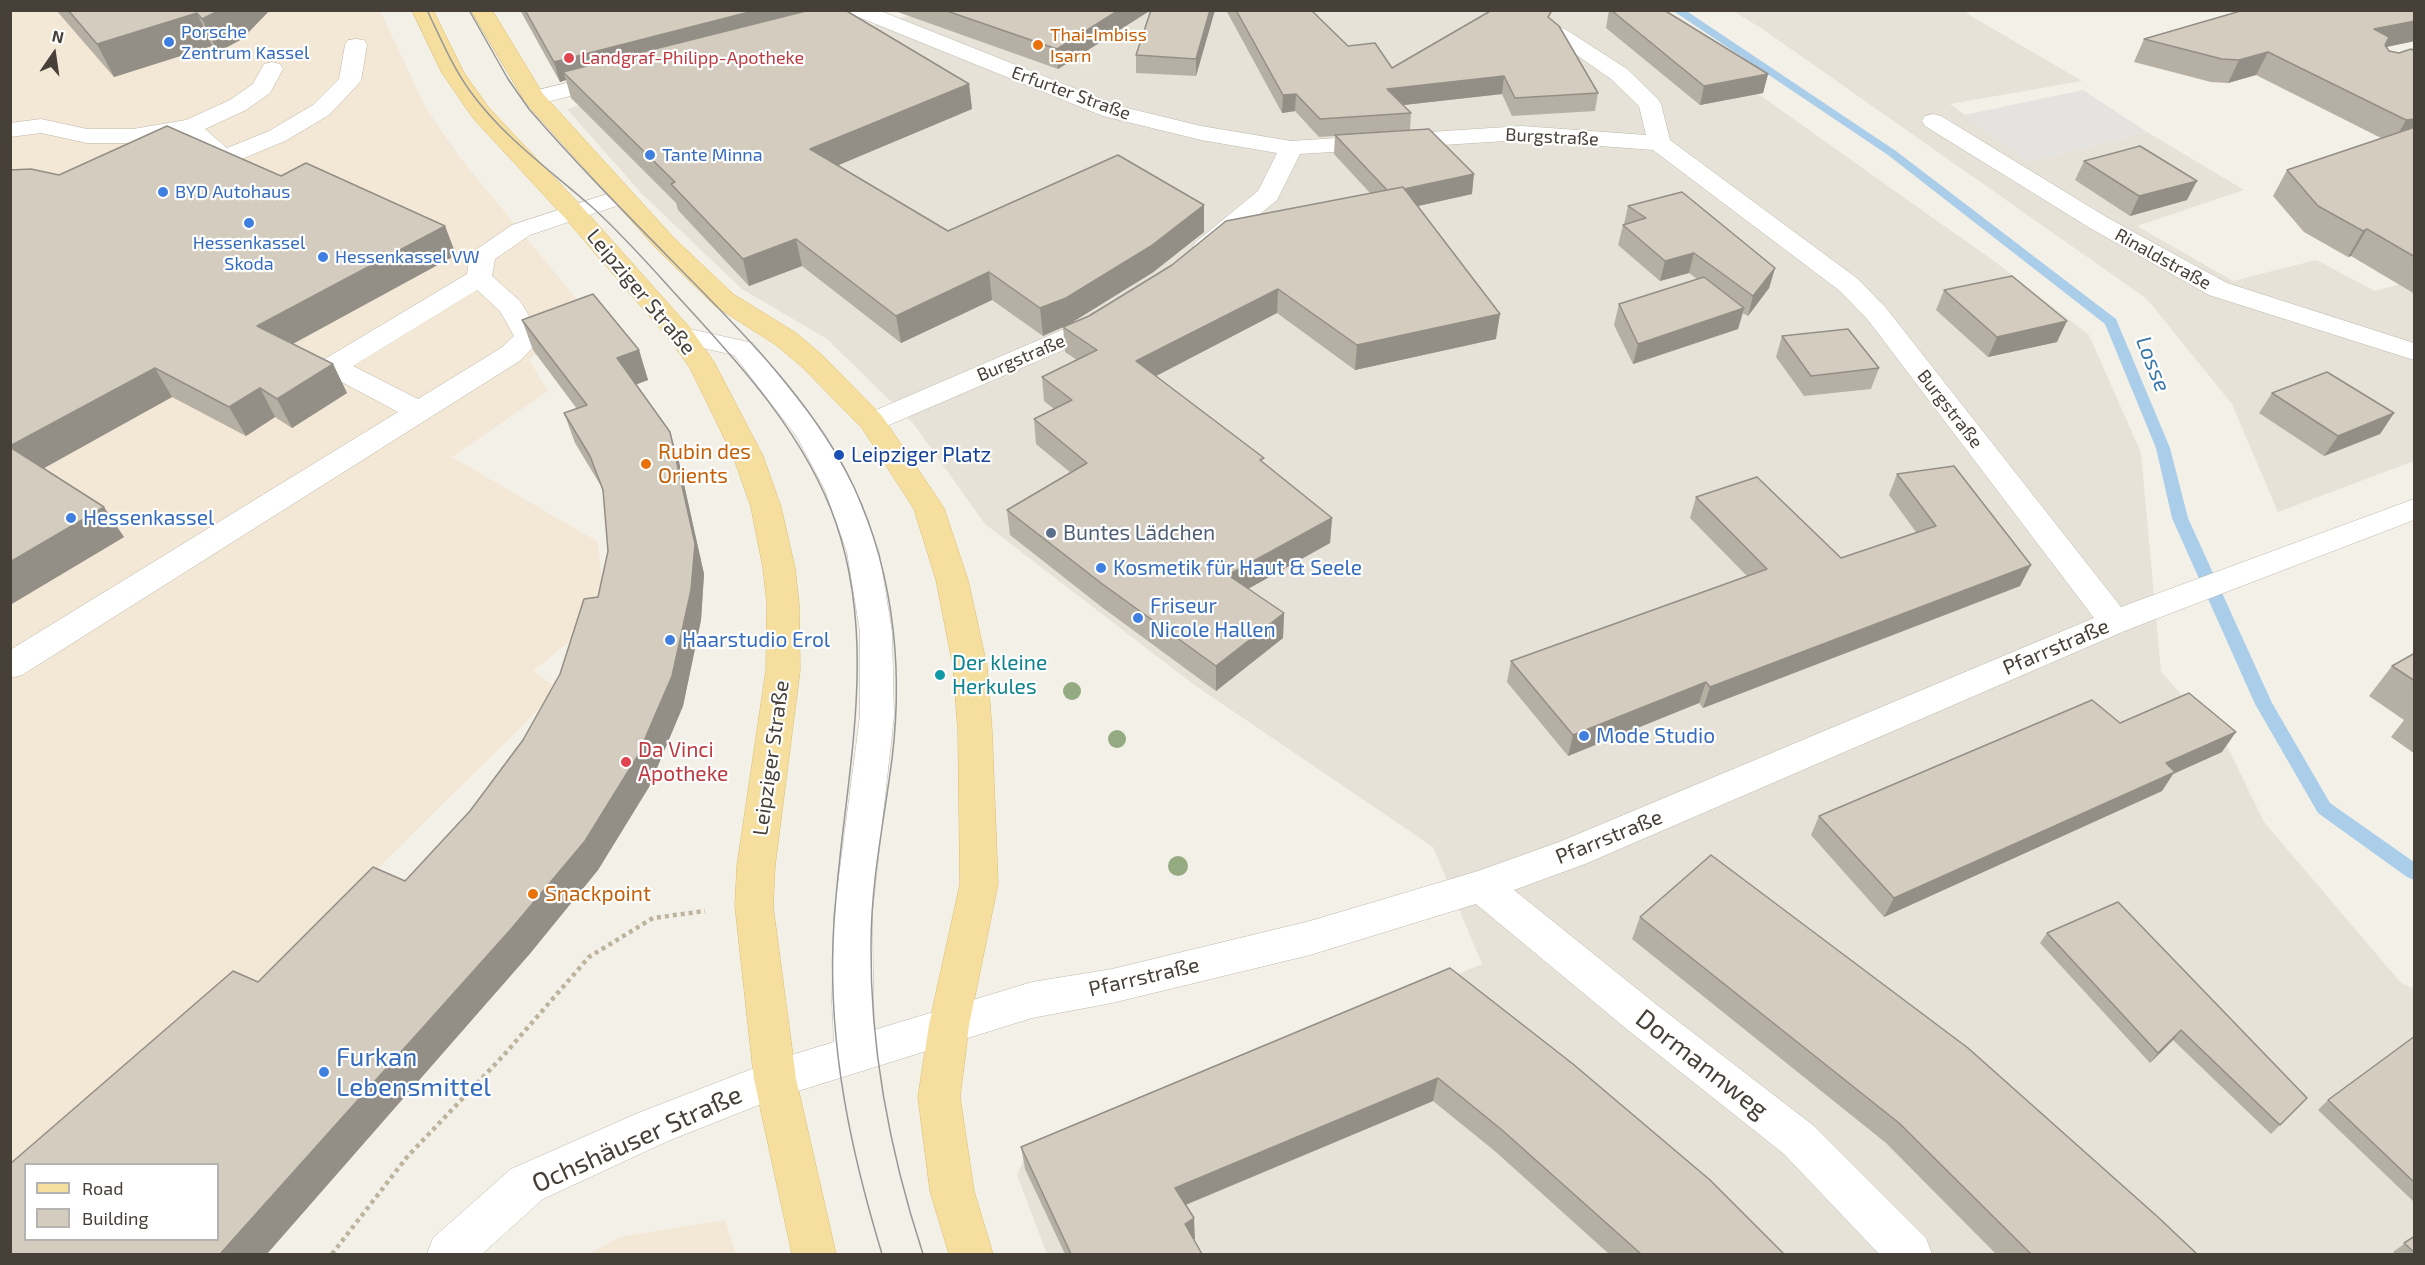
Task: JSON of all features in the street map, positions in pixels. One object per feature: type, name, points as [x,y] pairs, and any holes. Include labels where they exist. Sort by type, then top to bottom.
[{"type":"main road","name":"Leipziger Straße","points":[[422,10],[453,73],[481,113],[573,212],[681,335],[704,368],[748,456],[766,507],[779,568],[783,604],[783,670],[756,867],[754,906],[775,1079],[814,1254]]},
{"type":"main road","points":[[481,10],[517,103],[622,196],[664,242],[724,300],[744,332],[786,339],[812,360],[872,422],[929,508],[952,580],[970,666],[975,730],[979,884],[949,1025],[939,1097],[952,1191],[971,1254]]},
{"type":"main road","points":[[481,113],[517,103]]},
{"type":"street","name":"Erfurter Straße","points":[[863,14],[1111,111],[1201,133],[1292,148]]},
{"type":"street","points":[[1558,33],[1619,74],[1650,104],[1659,143]]},
{"type":"street","points":[[192,126],[224,158],[277,136],[321,110],[350,81],[356,45]]},
{"type":"street","points":[[10,130],[41,126],[87,136],[133,136],[192,126],[238,105],[262,88],[272,69]]},
{"type":"street","points":[[517,103],[632,74]]},
{"type":"street","name":"Rinaldstraße","points":[[1933,121],[2099,223],[2218,289],[2415,352]]},
{"type":"street","name":"Burgstraße","points":[[1292,148],[1522,133],[1659,143],[1849,285],[1877,314],[2115,622]]},
{"type":"street","points":[[1189,259],[1268,195],[1292,148]]},
{"type":"street","points":[[419,411],[333,366],[479,278],[483,256],[521,230],[622,196]]},
{"type":"street","points":[[10,666],[511,354],[528,336],[511,307],[479,278]]},
{"type":"street","name":"Burgstraße","points":[[872,422],[1079,333],[1125,304]]},
{"type":"street","points":[[681,335],[744,332],[825,459],[840,490],[863,552],[876,632],[877,716],[853,914],[852,1002],[855,1055]]},
{"type":"street","name":"Pfarrstraße","points":[[775,1079],[1032,1000],[1112,986],[1310,938],[1482,886],[1583,849],[2115,622],[2415,509]]},
{"type":"street","name":"Dormannweg","points":[[1482,886],[1643,1018],[1799,1140],[1910,1254]]},
{"type":"street","name":"Ochshäuser Straße","points":[[450,1254],[527,1185],[653,1127],[775,1079]]},
{"type":"path","points":[[332,1254],[407,1157],[503,1056],[589,957],[653,918],[710,911]]},
{"type":"shaded area","points":[[10,11],[380,11],[426,108],[461,159],[588,313],[529,360],[548,391],[452,457],[598,542],[605,613],[533,671],[559,689],[250,995],[27,1163],[24,1163],[25,1241],[11,1254]]},
{"type":"shaded area","points":[[928,11],[1641,11],[1998,264],[2089,335],[2141,453],[2161,672],[2225,742],[2264,822],[2401,983],[2414,989],[2414,1254],[1047,1254],[1017,1175],[1026,1155],[1482,964],[1433,847],[1193,684],[985,524],[913,423],[827,339],[742,289],[642,194],[567,109],[653,83]]},
{"type":"shaded area","points":[[1733,11],[1973,11],[1966,13],[2082,81],[1950,104],[2028,162],[2147,132],[2244,190],[2137,226],[2233,281],[2316,260],[2375,291],[2414,280],[2414,461],[2278,512],[2232,404],[2147,299],[1764,30]]},
{"type":"shaded area","points":[[2083,90],[2147,132],[2028,162],[1964,115]]},
{"type":"shaded area","points":[[725,1220],[736,1254],[589,1254],[619,1237]]},
{"type":"building","points":[[68,10],[220,10],[202,19],[197,13],[97,44]]},
{"type":"building","points":[[525,10],[757,10],[554,62]]},
{"type":"building","points":[[810,10],[845,10],[969,84],[810,149],[948,231],[1118,155],[1204,205],[1151,246],[1066,298],[1040,308],[989,272],[896,316],[796,239],[743,259],[671,184],[675,182],[563,72]]},
{"type":"building","points":[[944,10],[1119,10],[1057,49]]},
{"type":"building","points":[[1151,10],[1210,10],[1196,59],[1136,55]]},
{"type":"building","points":[[1236,10],[1311,10],[1348,46],[1375,43],[1392,68],[1492,10],[1550,10],[1548,17],[1559,26],[1598,93],[1515,98],[1504,76],[1387,89],[1411,113],[1320,119],[1296,94],[1283,95]]},
{"type":"building","points":[[1611,10],[1664,10],[1768,74],[1704,86]]},
{"type":"building","points":[[2244,10],[2415,10],[2415,21],[2374,29],[2389,37],[2385,45],[2389,51],[2399,53],[2411,49],[2415,51],[2415,119],[2406,120],[2268,52],[2239,60],[2222,59],[2144,39]]},
{"type":"building","points":[[167,126],[281,176],[306,163],[445,226],[257,326],[333,364],[277,399],[260,388],[229,407],[155,368],[10,446],[10,170],[31,169],[59,175]]},
{"type":"building","points":[[2415,127],[2415,257],[2367,229],[2363,231],[2318,206],[2287,170]]},
{"type":"building","points":[[1429,129],[1474,174],[1404,189],[1403,187],[1387,190],[1335,135]]},
{"type":"building","points":[[2140,146],[2197,181],[2139,196],[2084,161]]},
{"type":"building","points":[[1403,187],[1500,314],[1357,345],[1278,289],[1136,361],[1264,458],[1260,460],[1332,518],[1228,575],[1284,613],[1216,666],[1101,583],[1007,510],[1087,463],[1034,419],[1072,400],[1042,377],[1097,350],[1063,327],[1089,316],[1172,265],[1226,221]]},
{"type":"building","points":[[1682,192],[1775,268],[1753,296],[1694,253],[1665,261],[1623,225],[1646,218],[1628,206]]},
{"type":"building","points":[[2012,276],[2067,321],[1997,337],[1944,290]]},
{"type":"building","points":[[1704,277],[1744,308],[1638,344],[1619,304]]},
{"type":"building","points":[[593,294],[639,350],[617,358],[670,432],[695,544],[691,590],[672,676],[637,757],[585,841],[512,928],[220,1254],[10,1254],[10,1164],[233,971],[258,982],[373,867],[405,881],[470,811],[523,740],[560,674],[584,599],[598,597],[608,551],[603,490],[590,456],[564,413],[587,405],[522,320]]},
{"type":"building","points":[[1848,329],[1879,368],[1811,376],[1782,336]]},
{"type":"building","points":[[2327,372],[2394,413],[2338,436],[2272,393]]},
{"type":"building","points":[[10,447],[104,507],[10,562]]},
{"type":"building","points":[[1954,466],[2031,565],[1710,687],[1706,682],[1573,735],[1511,661],[1767,569],[1696,497],[1757,477],[1841,558],[1936,526],[1897,474]]},
{"type":"building","points":[[2415,653],[2415,681],[2392,666]]},
{"type":"building","points":[[2189,693],[2236,732],[2166,763],[2175,772],[1894,898],[1819,816],[2092,700],[2120,723]]},
{"type":"building","points":[[1711,855],[1968,1048],[2197,1254],[2031,1254],[1899,1123],[1640,917]]},
{"type":"building","points":[[2118,902],[2307,1098],[2280,1125],[2181,1030],[2158,1053],[2047,933]]},
{"type":"building","points":[[1450,968],[1573,1064],[1710,1180],[1784,1254],[1641,1254],[1502,1130],[1438,1078],[1175,1188],[1194,1218],[1185,1224],[1202,1254],[1071,1254],[1021,1147]]},
{"type":"building","points":[[2415,1036],[2415,1183],[2328,1100]]},
{"type":"building","points":[[2415,1236],[2415,1253],[2404,1243]]},
{"type":"waterway","name":"Losse","points":[[1677,10],[1892,153],[2111,322],[2163,448],[2180,518],[2264,704],[2324,808],[2414,872]]},
{"type":"tram line","points":[[427,10],[458,72],[483,108],[512,138],[615,229],[703,324],[770,403],[808,461],[836,523],[850,575],[856,627],[857,679],[854,732],[836,890],[833,942],[835,1022],[844,1100],[861,1177],[882,1254]]},
{"type":"tram line","points":[[469,10],[508,79],[529,109],[776,371],[814,419],[831,445],[862,505],[884,575],[891,612],[896,685],[892,759],[872,921],[874,1024],[878,1063],[892,1140],[923,1254]]},
{"type":"place","name":"Porsche Zentrum Kassel","points":[[169,42]]},
{"type":"place","name":"Thai-Imbiss Isarn","points":[[1038,45]]},
{"type":"place","name":"Landgraf-Philipp-Apotheke","points":[[569,58]]},
{"type":"place","name":"Tante Minna","points":[[650,155]]},
{"type":"place","name":"BYD Autohaus","points":[[163,192]]},
{"type":"place","name":"Hessenkassel Skoda","points":[[249,223]]},
{"type":"place","name":"Hessenkassel VW","points":[[323,257]]},
{"type":"place","name":"Leipziger Platz","points":[[839,455]]},
{"type":"place","name":"Rubin des Orients","points":[[646,464]]},
{"type":"place","name":"Hessenkassel","points":[[71,518]]},
{"type":"place","name":"Buntes Lädchen","points":[[1051,533]]},
{"type":"place","name":"Kosmetik für Haut & Seele","points":[[1101,568]]},
{"type":"place","name":"Friseur Nicole Hallen","points":[[1138,618]]},
{"type":"place","name":"Haarstudio Erol","points":[[670,640]]},
{"type":"place","name":"Der kleine Herkules","points":[[940,675]]},
{"type":"place","name":"Mode Studio","points":[[1584,736]]},
{"type":"place","name":"Da Vinci Apotheke","points":[[626,762]]},
{"type":"place","name":"Snackpoint","points":[[533,894]]},
{"type":"place","name":"Furkan Lebensmittel","points":[[324,1072]]}]
